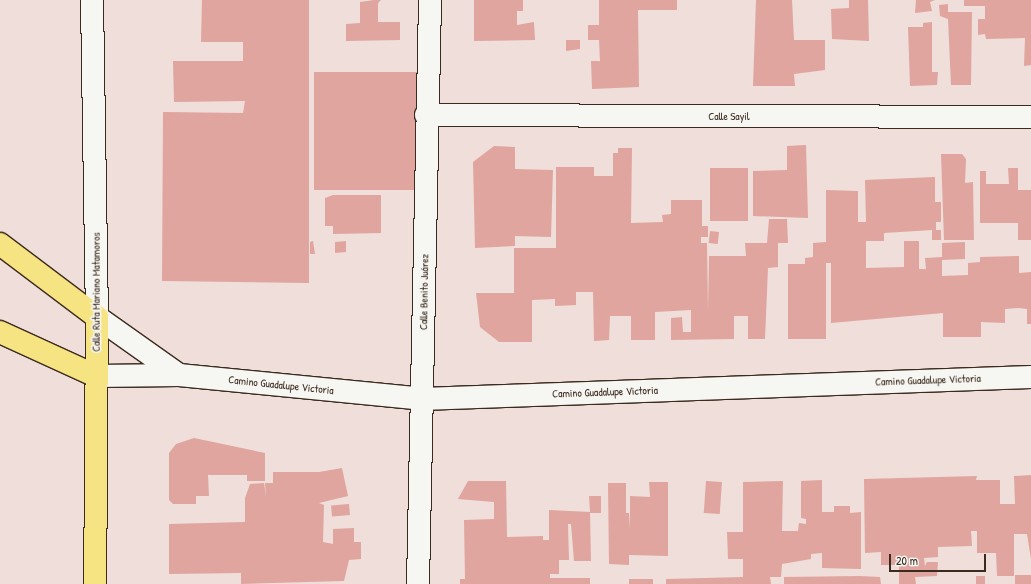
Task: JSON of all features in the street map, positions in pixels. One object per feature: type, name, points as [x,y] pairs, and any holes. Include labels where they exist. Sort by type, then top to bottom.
[{"type":"main road","name":"Camino Guadalupe Victoria","points":[[0,244],[97,317]]},
{"type":"main road","name":"Calle Ruta Mariano Matamoros","points":[[95,584],[97,317]]},
{"type":"main road","name":"Camino Guadalupe Victoria","points":[[0,332],[96,376]]},
{"type":"street","name":"Calle Ruta Mariano Matamoros","points":[[92,0],[97,317]]},
{"type":"street","name":"Calle Benito Juárez","points":[[418,584],[426,115],[430,0]]},
{"type":"street","name":"Calle Sayil","points":[[426,115],[1031,117]]},
{"type":"street","name":"Camino Guadalupe Victoria","points":[[97,317],[179,375]]},
{"type":"street","name":"Camino Guadalupe Victoria","points":[[96,376],[179,375],[422,399],[1031,377]]},
{"type":"building","points":[[202,0],[309,0],[309,283],[162,281],[163,112],[243,113],[245,101],[174,102],[173,61],[243,61],[243,42],[201,42]]},
{"type":"building","points":[[381,0],[378,3],[378,22],[400,22],[400,40],[346,41],[346,24],[360,23],[360,2]]},
{"type":"building","points":[[474,0],[523,0],[523,11],[517,11],[517,25],[534,22],[535,40],[474,41]]},
{"type":"building","points":[[599,0],[677,0],[677,10],[638,10],[639,87],[592,89],[591,61],[600,61],[599,40],[588,40],[588,25],[599,25]]},
{"type":"building","points":[[756,0],[792,0],[794,40],[825,40],[825,70],[794,74],[795,86],[753,86]]},
{"type":"building","points":[[849,0],[868,0],[869,41],[832,39],[831,9],[849,8]]},
{"type":"building","points":[[916,0],[935,0],[930,2],[932,11],[915,13]]},
{"type":"building","points":[[964,0],[1031,0],[1031,65],[1024,66],[1025,38],[986,39],[985,34],[978,35],[978,19],[985,19],[985,6],[964,6]]},
{"type":"building","points":[[948,4],[948,12],[972,12],[971,85],[951,85],[948,19],[940,16],[939,5]]},
{"type":"building","points":[[932,22],[932,72],[938,72],[937,85],[910,86],[908,27],[923,27],[923,23]]},
{"type":"building","points":[[566,40],[580,40],[580,49],[566,51]]},
{"type":"building","points":[[314,72],[417,72],[417,190],[314,190]]},
{"type":"building","points":[[806,145],[808,218],[753,216],[753,171],[787,170],[787,146]]},
{"type":"building","points":[[494,146],[515,147],[515,169],[553,170],[551,237],[515,236],[515,246],[475,248],[473,162]]},
{"type":"building","points":[[618,148],[632,148],[631,223],[663,222],[662,215],[671,214],[671,200],[702,200],[702,226],[708,226],[708,237],[701,237],[701,243],[707,243],[708,312],[709,256],[746,256],[745,243],[767,243],[769,219],[787,219],[788,243],[778,243],[778,267],[768,268],[765,339],[748,339],[748,316],[734,316],[734,339],[671,340],[671,318],[682,317],[683,332],[691,332],[691,310],[655,312],[655,340],[631,340],[631,316],[610,316],[609,340],[594,341],[593,292],[576,292],[576,305],[555,306],[555,299],[532,300],[532,342],[499,342],[480,327],[476,293],[514,293],[514,248],[556,248],[556,167],[594,167],[594,176],[613,176],[613,153],[618,153]]},
{"type":"building","points":[[941,154],[962,154],[966,159],[965,183],[973,182],[974,240],[944,240]]},
{"type":"building","points":[[710,168],[748,168],[748,221],[710,221]]},
{"type":"building","points":[[1008,168],[1018,168],[1018,190],[1031,190],[1031,240],[1018,240],[1018,223],[980,223],[980,171],[986,171],[986,184],[1009,184]]},
{"type":"building","points":[[935,177],[935,202],[941,202],[941,222],[936,222],[936,230],[941,230],[941,240],[932,240],[932,230],[884,233],[884,241],[866,241],[866,268],[904,267],[904,241],[919,241],[919,269],[926,269],[925,258],[942,257],[942,243],[965,242],[965,259],[942,260],[942,276],[968,275],[968,263],[980,262],[980,257],[1019,256],[1019,273],[1031,272],[1031,324],[1027,324],[1027,309],[1019,308],[1005,309],[1005,323],[981,322],[981,337],[943,337],[943,313],[831,323],[831,263],[826,263],[826,339],[788,339],[788,264],[805,264],[805,258],[813,257],[813,243],[826,242],[826,190],[858,191],[858,222],[866,222],[865,180]]},
{"type":"building","points":[[333,195],[381,195],[381,233],[333,234],[333,226],[325,226],[325,198]]},
{"type":"building","points":[[710,231],[719,232],[718,244],[709,243]]},
{"type":"building","points":[[313,241],[315,254],[310,254],[310,242]]},
{"type":"building","points":[[346,241],[346,252],[335,253],[335,242]]},
{"type":"building","points":[[194,438],[265,453],[265,481],[247,481],[247,475],[208,475],[209,496],[196,496],[196,504],[173,504],[169,500],[169,453],[176,444]]},
{"type":"building","points":[[342,468],[348,496],[319,503],[324,505],[323,542],[333,544],[333,529],[354,528],[354,542],[361,542],[361,559],[349,560],[344,581],[241,584],[241,573],[169,574],[169,524],[245,522],[245,498],[250,484],[264,483],[266,497],[265,483],[273,483],[273,472],[319,472]]},
{"type":"building","points":[[1031,475],[1031,559],[1027,534],[1014,534],[1014,576],[997,576],[996,553],[977,553],[977,531],[971,531],[972,546],[938,547],[938,557],[924,558],[925,566],[927,562],[938,562],[937,576],[915,577],[916,584],[899,584],[899,565],[881,565],[881,552],[865,553],[864,479],[977,476],[976,480],[1000,480],[1000,504],[1015,504],[1014,476]]},
{"type":"building","points":[[822,480],[822,512],[834,512],[834,506],[850,506],[850,513],[861,512],[861,569],[822,568],[822,553],[811,554],[811,559],[782,564],[781,577],[770,577],[771,584],[666,584],[666,579],[743,577],[743,559],[728,559],[727,532],[743,532],[743,482],[783,481],[782,531],[798,531],[799,523],[806,524],[806,519],[801,518],[801,481]]},
{"type":"building","points":[[468,481],[506,481],[507,537],[543,536],[543,540],[549,540],[549,510],[590,512],[589,496],[601,496],[601,513],[590,513],[591,561],[574,561],[571,524],[568,524],[569,560],[559,560],[559,574],[550,574],[550,578],[590,578],[590,584],[460,584],[460,579],[465,579],[464,520],[494,519],[494,502],[458,499]]},
{"type":"building","points":[[706,481],[722,482],[720,514],[704,513]]},
{"type":"building","points":[[649,482],[668,482],[668,556],[629,555],[629,565],[609,564],[608,483],[626,483],[626,513],[629,513],[630,529],[630,496],[650,497]]},
{"type":"building","points":[[349,504],[350,515],[332,517],[331,506]]},
{"type":"building","points":[[1015,575],[1031,575],[1031,584],[1015,584]]},
{"type":"building","points":[[976,576],[985,576],[985,584],[976,584]]},
{"type":"building","points":[[784,577],[880,577],[881,584],[784,584]]},
{"type":"building","points":[[629,579],[653,579],[653,584],[629,584]]}]
